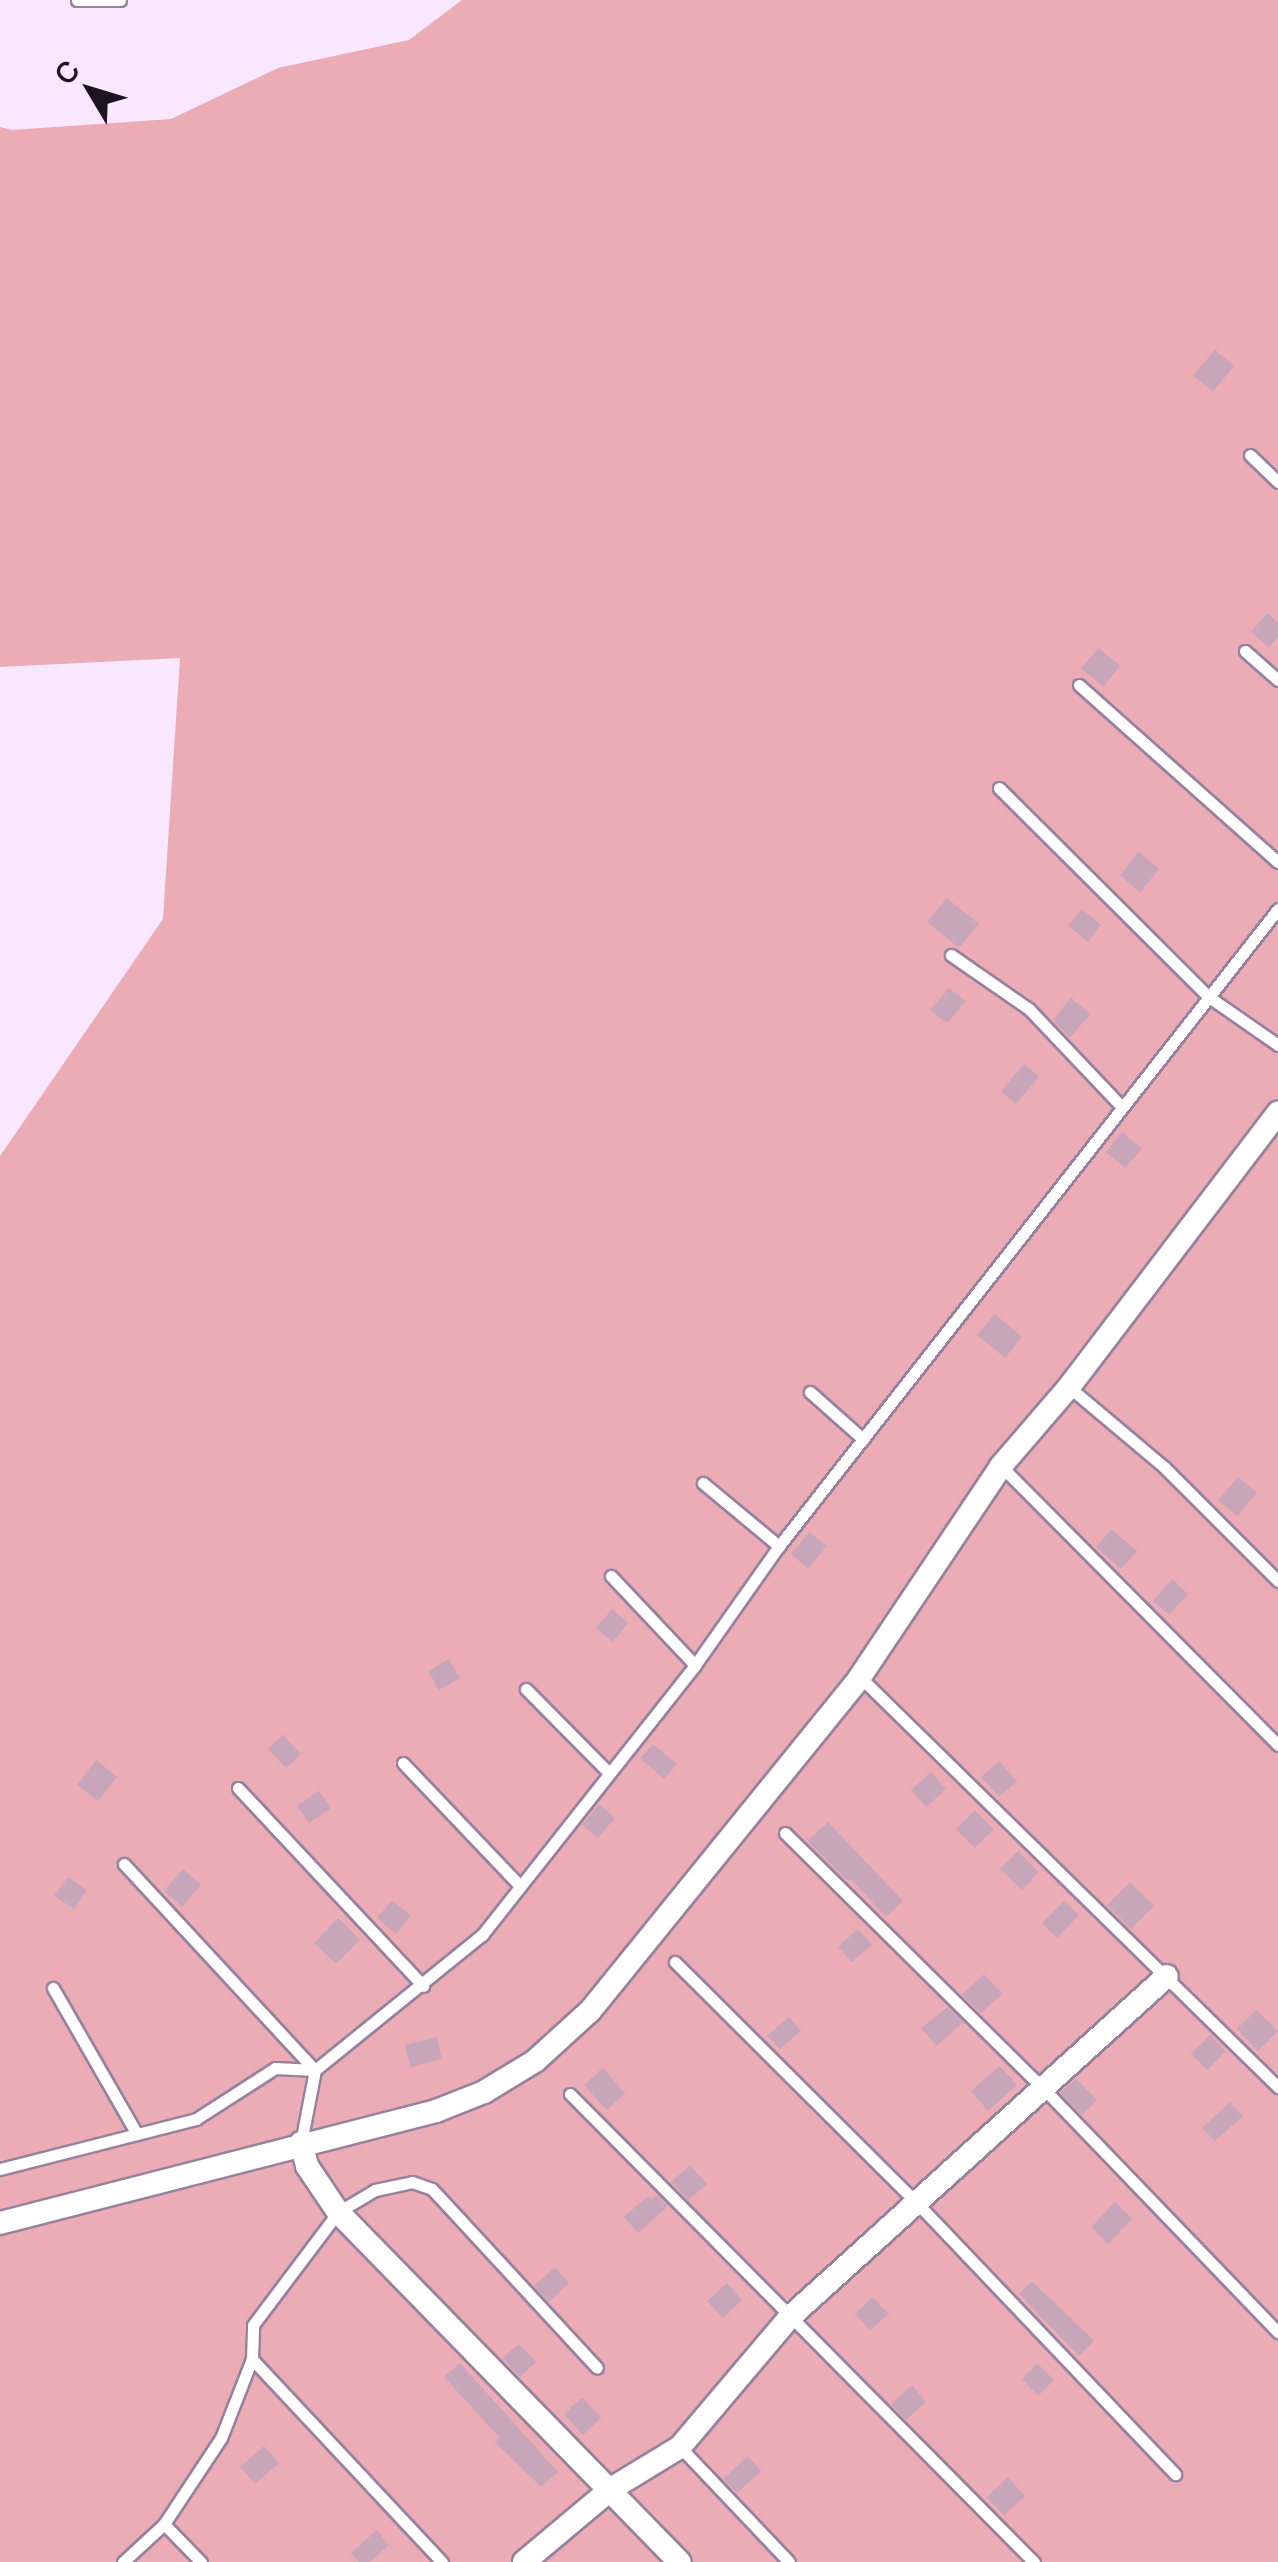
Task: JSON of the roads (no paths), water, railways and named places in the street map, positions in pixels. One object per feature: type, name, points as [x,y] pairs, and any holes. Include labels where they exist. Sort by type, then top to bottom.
[{"type":"street","points":[[0,2223],[436,2111],[484,2092],[535,2061],[590,2011],[860,1677],[1001,1466],[1070,1387],[1278,1113]]},
{"type":"street","points":[[524,2562],[611,2489],[680,2448],[790,2318],[1167,1976]]},
{"type":"street","points":[[301,2143],[306,2166],[338,2212],[680,2562]]},
{"type":"lane","points":[[77,0],[120,0]]},
{"type":"lane","points":[[1250,455],[1278,482]]},
{"type":"lane","points":[[1245,651],[1278,680]]},
{"type":"lane","points":[[1079,686],[1278,862]]},
{"type":"lane","points":[[999,788],[1209,998],[1278,1045]]},
{"type":"lane","points":[[0,2169],[196,2119],[275,2068],[315,2070],[423,1986],[482,1934],[696,1665],[779,1546],[1278,909]]},
{"type":"lane","points":[[951,955],[1029,1008],[1121,1106]]},
{"type":"lane","points":[[1070,1387],[1164,1467],[1278,1581]]},
{"type":"lane","points":[[810,1392],[864,1440]]},
{"type":"lane","points":[[1001,1466],[1278,1745]]},
{"type":"lane","points":[[703,1483],[779,1546]]},
{"type":"lane","points":[[611,1576],[696,1665]]},
{"type":"lane","points":[[860,1677],[1278,2087]]},
{"type":"lane","points":[[526,1690],[609,1773]]},
{"type":"lane","points":[[403,1763],[520,1886]]},
{"type":"lane","points":[[238,1788],[423,1986]]},
{"type":"lane","points":[[785,1833],[1042,2087],[1278,2332]]},
{"type":"lane","points":[[124,1864],[315,2070]]},
{"type":"lane","points":[[676,1962],[916,2202],[1176,2474]]},
{"type":"lane","points":[[54,1988],[137,2134]]},
{"type":"lane","points":[[301,2143],[315,2070]]},
{"type":"lane","points":[[570,2094],[1034,2562]]},
{"type":"lane","points":[[123,2562],[164,2524],[221,2438],[252,2360],[254,2324],[338,2212],[375,2190],[412,2182],[432,2190],[597,2368]]},
{"type":"lane","points":[[252,2360],[442,2562]]},
{"type":"lane","points":[[680,2448],[789,2562]]},
{"type":"lane","points":[[164,2524],[201,2562]]}]
